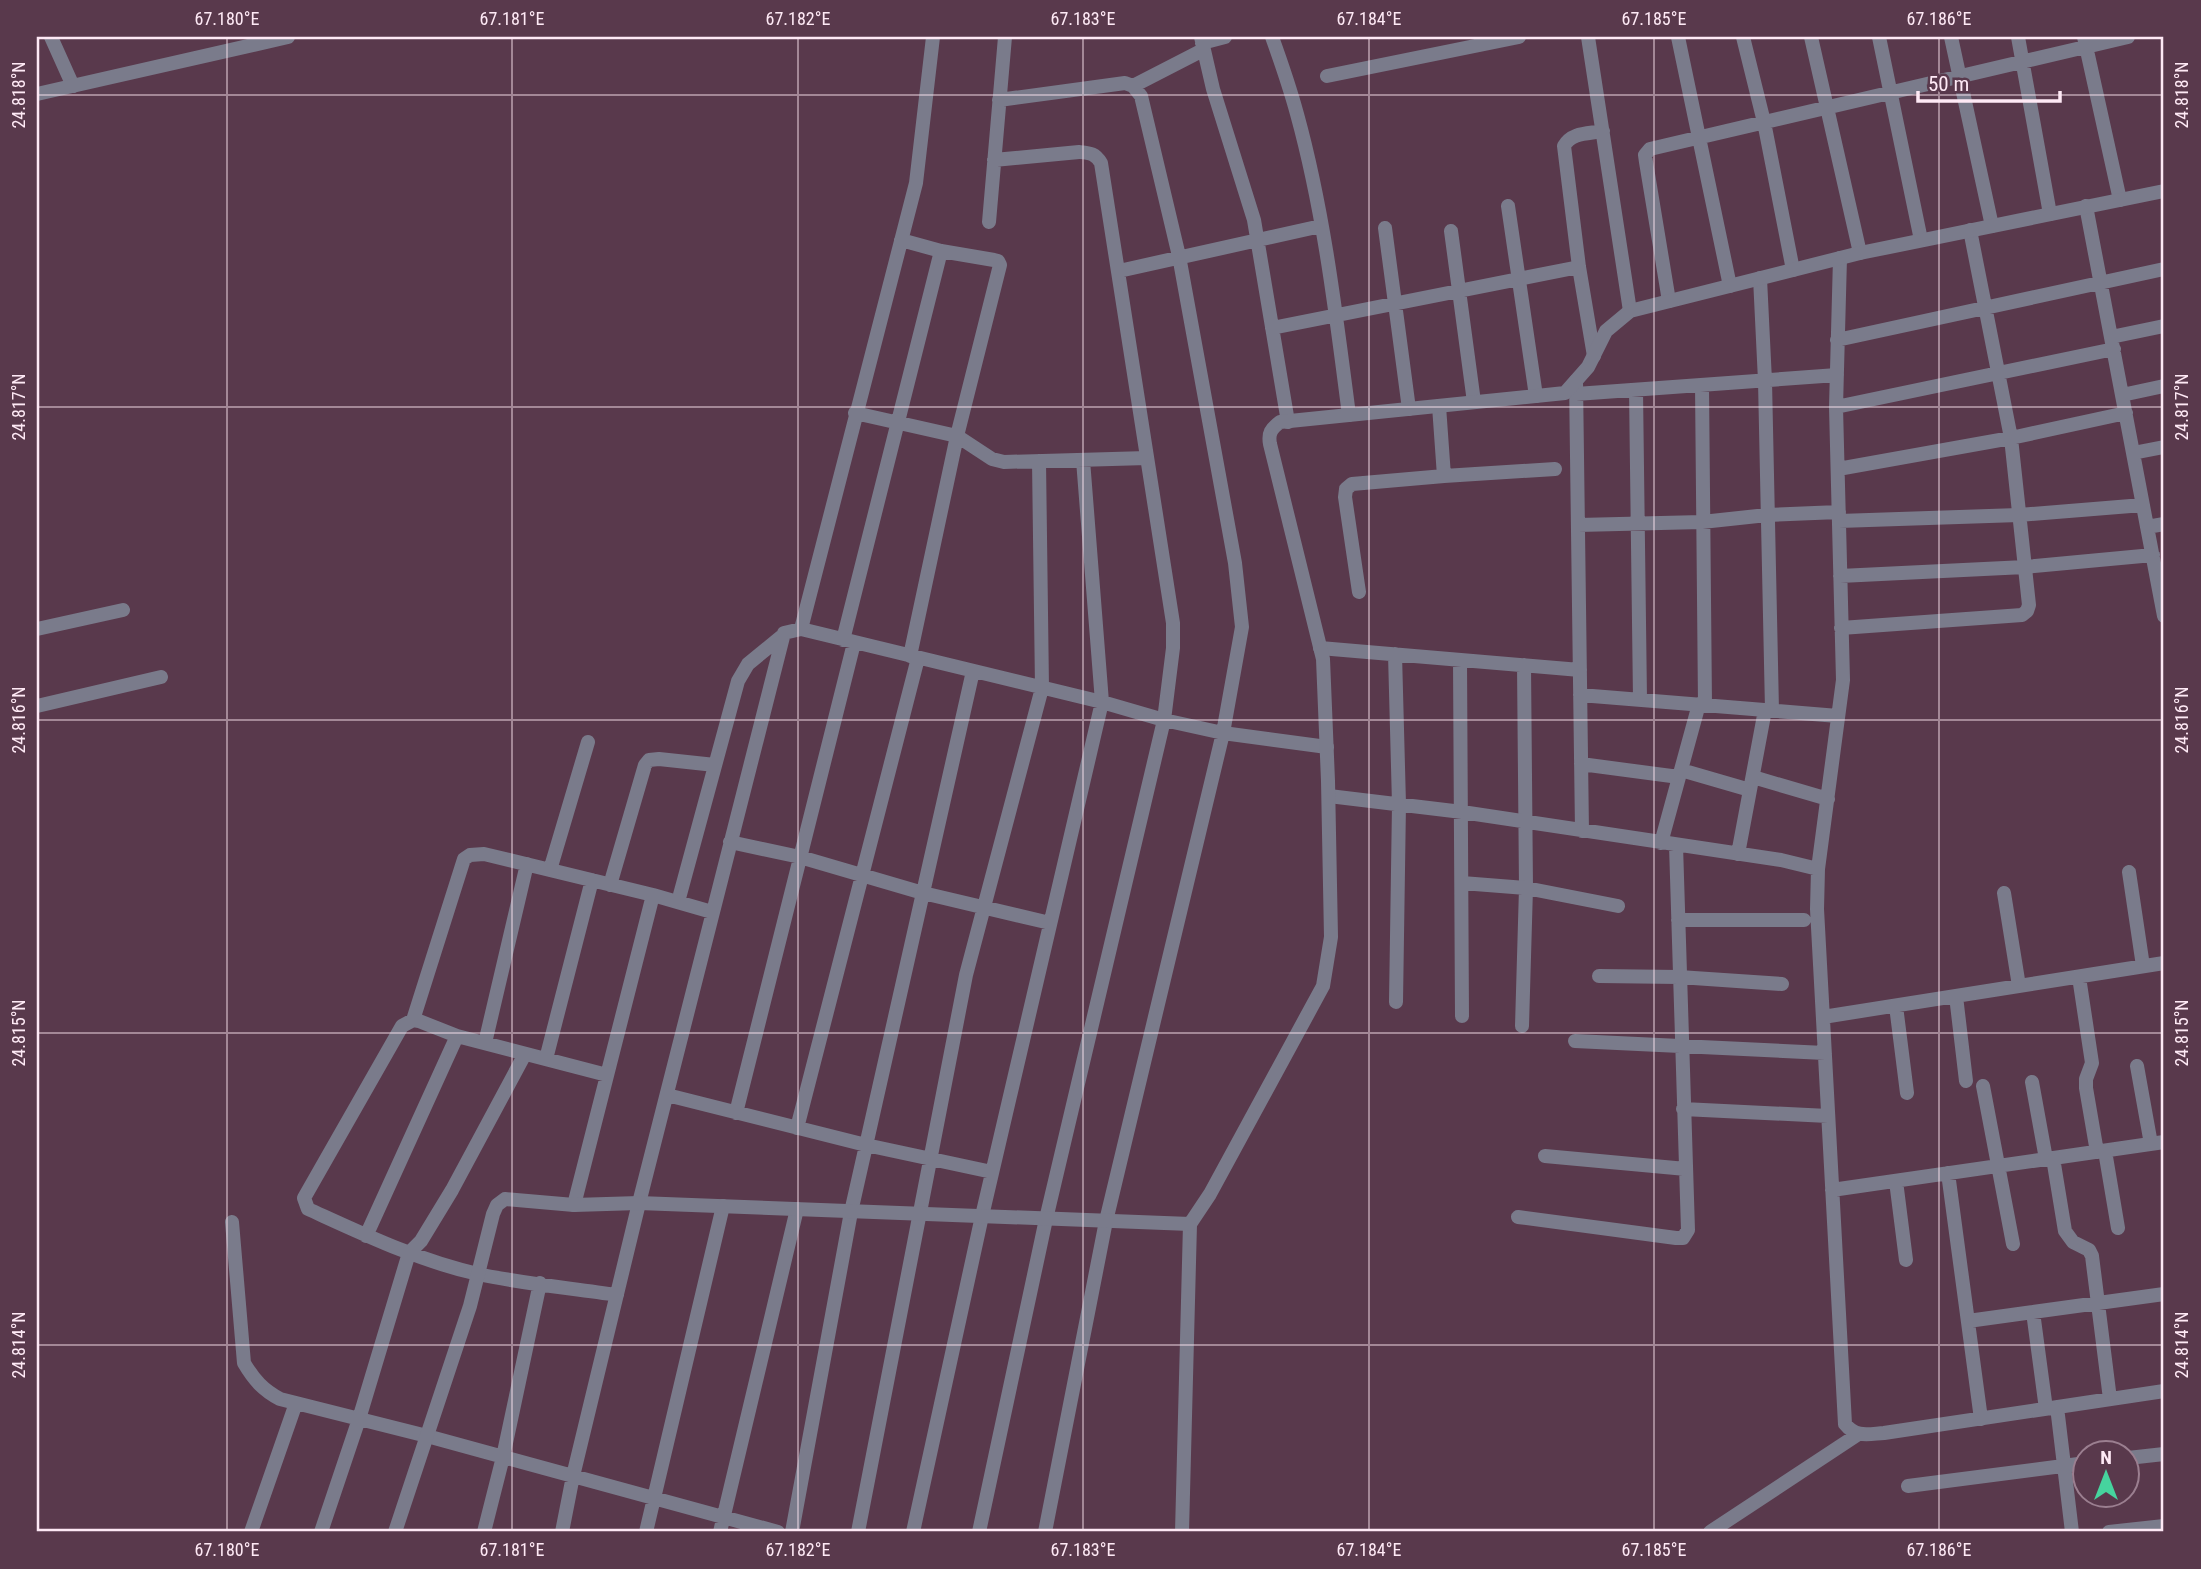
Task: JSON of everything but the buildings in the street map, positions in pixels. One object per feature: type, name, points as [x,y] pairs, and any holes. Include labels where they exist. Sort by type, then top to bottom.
[{"type":"street","points":[[51,37],[73,86]]},
{"type":"street","points":[[37,94],[288,37]]},
{"type":"street","points":[[801,629],[916,183],[933,37]]},
{"type":"street","points":[[989,222],[1004,37]]},
{"type":"street","points":[[1133,86],[1202,43],[1225,37]]},
{"type":"street","points":[[1272,37],[1297,114],[1321,226],[1349,415]]},
{"type":"street","points":[[1327,76],[1519,37]]},
{"type":"street","points":[[1588,37],[1630,311]]},
{"type":"street","points":[[1678,37],[1730,286]]},
{"type":"street","points":[[1743,37],[1764,122],[1793,270]]},
{"type":"street","points":[[1811,37],[1860,253]]},
{"type":"street","points":[[1879,37],[1921,240]]},
{"type":"street","points":[[1951,37],[1992,226]]},
{"type":"street","points":[[2018,37],[2050,214]]},
{"type":"street","points":[[1669,301],[1645,155],[1650,149],[2024,61],[2085,42],[2128,37]]},
{"type":"street","points":[[2085,42],[2120,200]]},
{"type":"street","points":[[1202,43],[1213,89],[1254,220],[1288,422]]},
{"type":"street","points":[[999,100],[1125,83],[1133,86],[1141,96],[1179,256],[1235,563],[1241,627],[1223,733],[1106,1221],[1045,1532]]},
{"type":"street","points":[[1594,356],[1579,267],[1564,146],[1573,136],[1603,131]]},
{"type":"street","points":[[979,1532],[1046,1219],[1164,720],[1173,648],[1173,623],[1101,163],[1097,156],[1091,153],[1079,152],[994,160]]},
{"type":"street","points":[[1582,831],[1576,388],[1606,331],[1630,311],[1760,278],[1860,253],[2164,191]]},
{"type":"street","points":[[1508,206],[1536,396]]},
{"type":"street","points":[[2087,206],[2164,616]]},
{"type":"street","points":[[1119,271],[1321,226]]},
{"type":"street","points":[[1385,228],[1409,409]]},
{"type":"street","points":[[1841,628],[2022,615],[2029,606],[2011,438],[1970,230]]},
{"type":"street","points":[[1451,232],[1474,402]]},
{"type":"street","points":[[797,1128],[862,876],[914,657],[957,436],[1000,265],[998,261],[941,251],[901,240]]},
{"type":"street","points":[[736,1113],[800,857],[848,641],[941,251]]},
{"type":"street","points":[[1840,258],[1836,407],[1843,680],[1818,869],[1816,909],[1845,1424],[1857,1435]]},
{"type":"street","points":[[1272,328],[1579,267]]},
{"type":"street","points":[[1837,340],[2164,269]]},
{"type":"street","points":[[1738,854],[1769,710],[1768,515],[1760,278]]},
{"type":"street","points":[[1836,407],[1997,373],[2112,343],[2164,326]]},
{"type":"street","points":[[1182,1532],[1190,1224],[1210,1194],[1323,986],[1331,937],[1323,659],[1269,436],[1272,428],[1280,422],[1565,393],[1576,388],[1636,390],[1837,375]]},
{"type":"street","points":[[1518,1217],[1683,1238],[1688,1230],[1678,920],[1668,844],[1680,774],[1702,705],[1702,385]]},
{"type":"street","points":[[2122,395],[2164,386]]},
{"type":"street","points":[[1636,390],[1640,699]]},
{"type":"street","points":[[1439,406],[1444,476]]},
{"type":"street","points":[[855,412],[957,436],[997,461],[1147,457]]},
{"type":"street","points":[[1838,469],[2011,438],[2126,412]]},
{"type":"street","points":[[2133,453],[2164,447]]},
{"type":"street","points":[[913,1532],[992,1172],[1102,702],[1083,460]]},
{"type":"street","points":[[858,1532],[966,975],[1042,688],[1040,461]]},
{"type":"street","points":[[1359,592],[1345,497],[1346,489],[1352,484],[1555,469]]},
{"type":"street","points":[[1578,525],[1702,522],[1768,515],[2019,515],[2143,505]]},
{"type":"street","points":[[2147,527],[2164,524]]},
{"type":"street","points":[[1840,576],[2025,567],[2153,555]]},
{"type":"street","points":[[37,629],[124,610]]},
{"type":"street","points":[[678,902],[742,672],[784,633],[801,629],[1223,733],[1327,747]]},
{"type":"street","points":[[562,1532],[639,1203],[781,637]]},
{"type":"street","points":[[1320,648],[1580,670]]},
{"type":"street","points":[[1395,654],[1399,804],[1396,1002]]},
{"type":"street","points":[[1460,660],[1462,1016]]},
{"type":"street","points":[[1522,1026],[1526,888],[1524,666]]},
{"type":"street","points":[[792,1532],[851,1212],[973,671]]},
{"type":"street","points":[[37,706],[161,677]]},
{"type":"street","points":[[1580,695],[1838,716]]},
{"type":"street","points":[[550,870],[588,742]]},
{"type":"street","points":[[610,885],[645,765],[654,759],[715,765]]},
{"type":"street","points":[[1581,764],[1751,784],[1828,799]]},
{"type":"street","points":[[1329,796],[1462,812],[1781,860],[1818,869]]},
{"type":"street","points":[[730,842],[800,857],[923,893],[1050,923]]},
{"type":"street","points":[[617,1295],[478,1274],[409,1253],[308,1209],[304,1198],[402,1026],[413,1020],[464,859],[470,855],[484,854],[712,912]]},
{"type":"street","points":[[485,1044],[527,864]]},
{"type":"street","points":[[2129,872],[2143,966]]},
{"type":"street","points":[[546,1059],[592,880]]},
{"type":"street","points":[[1462,883],[1526,888],[1618,906]]},
{"type":"street","points":[[2004,893],[2019,986]]},
{"type":"street","points":[[574,1205],[653,895]]},
{"type":"street","points":[[1678,920],[1804,920]]},
{"type":"street","points":[[1822,1017],[2164,963]]},
{"type":"street","points":[[1598,976],[1782,984]]},
{"type":"street","points":[[2078,976],[2092,1063],[2086,1088],[2118,1228]]},
{"type":"street","points":[[1956,996],[1966,1081]]},
{"type":"street","points":[[1896,1006],[1907,1093]]},
{"type":"street","points":[[413,1020],[485,1044],[607,1075]]},
{"type":"street","points":[[366,1236],[457,1036]]},
{"type":"street","points":[[1575,1041],[1825,1053]]},
{"type":"street","points":[[321,1532],[359,1419],[409,1253],[421,1241],[452,1190],[525,1054]]},
{"type":"street","points":[[1832,1190],[2157,1143],[2137,1066]]},
{"type":"street","points":[[2032,1082],[2065,1231],[2073,1242],[2089,1250],[2110,1399]]},
{"type":"street","points":[[1983,1086],[2013,1244]]},
{"type":"street","points":[[667,1095],[866,1145],[992,1172]]},
{"type":"street","points":[[1683,1110],[1828,1116]]},
{"type":"street","points":[[1545,1156],[1686,1169]]},
{"type":"street","points":[[1948,1173],[1982,1419]]},
{"type":"street","points":[[1896,1181],[1906,1260]]},
{"type":"street","points":[[395,1532],[470,1306],[497,1205],[505,1199],[574,1205],[639,1203],[1190,1224]]},
{"type":"street","points":[[646,1532],[723,1206]]},
{"type":"street","points":[[720,1532],[797,1209]]},
{"type":"street","points":[[232,1222],[244,1363],[263,1390],[280,1399],[427,1436],[778,1532]]},
{"type":"street","points":[[484,1532],[540,1283]]},
{"type":"street","points":[[1968,1321],[2164,1294]]},
{"type":"street","points":[[2034,1312],[2064,1465],[2072,1532]]},
{"type":"street","points":[[1710,1532],[1857,1435],[2164,1391]]},
{"type":"street","points":[[251,1532],[296,1403]]},
{"type":"street","points":[[2142,1456],[2164,1454]]},
{"type":"street","points":[[1908,1486],[2072,1464]]},
{"type":"street","points":[[2109,1532],[2164,1526]]}]
